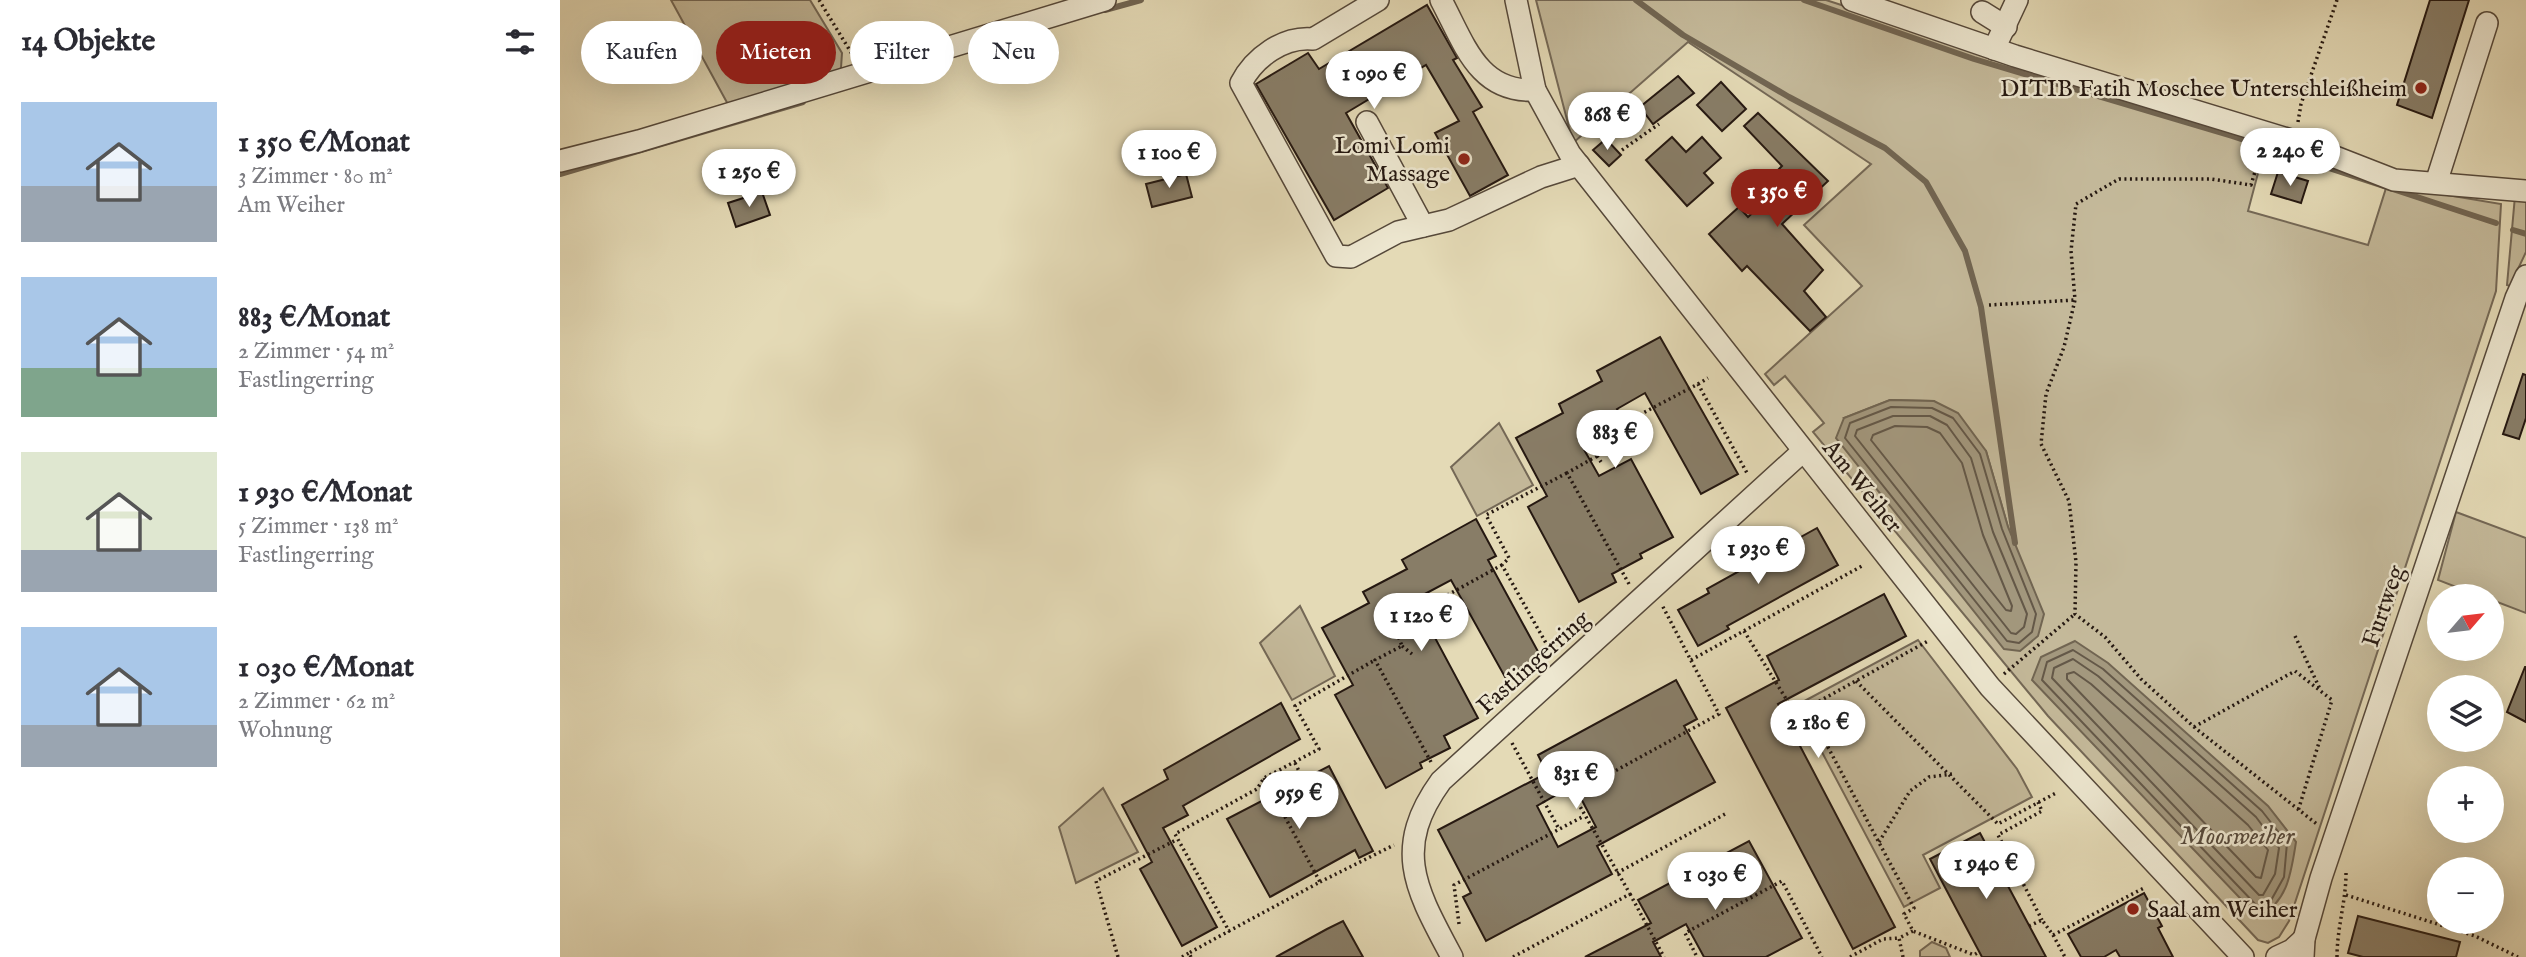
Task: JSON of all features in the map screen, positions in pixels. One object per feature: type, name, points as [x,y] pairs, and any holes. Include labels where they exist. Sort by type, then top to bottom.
[{"type":"street","points":[[954,44],[1105,0]]},
{"type":"street","points":[[1378,0],[1313,39],[1303,38],[1278,46],[1260,57],[1241,83],[1336,256],[1350,257],[1398,232],[1449,220],[1541,177],[1579,165]]},
{"type":"street","points":[[1441,0],[1466,47],[1488,79],[1516,91],[1535,90]]},
{"type":"street","name":"Am Weiher","points":[[1516,0],[1535,90],[1579,165],[1802,453],[1990,687],[2243,957]]},
{"type":"street","points":[[1852,0],[1994,48],[2294,141],[2394,180],[2526,191]]},
{"type":"street","points":[[1994,48],[2017,0]]},
{"type":"street","points":[[1982,12],[2006,27]]},
{"type":"street","points":[[2437,183],[2487,23]]},
{"type":"street","points":[[560,161],[639,141],[850,75]]},
{"type":"street","points":[[1367,122],[1423,226]]},
{"type":"street","name":"Furtweg","points":[[2303,948],[2336,834],[2521,300],[2526,276]]},
{"type":"street","name":"Fastlingerring","points":[[1452,957],[1418,892],[1413,863],[1416,834],[1428,800],[1441,781],[1802,453]]},
{"type":"street","points":[[2277,957],[2303,948]]},
{"type":"path","points":[[819,0],[850,51]]},
{"type":"path","points":[[2294,141],[2301,104],[2337,0]]},
{"type":"path","points":[[1622,150],[1659,124]]},
{"type":"path","points":[[1990,687],[2075,614],[2076,562],[2069,500],[2041,444],[2046,394],[2064,347],[2075,300],[2071,251],[2076,204],[2119,180],[2211,179],[2251,185],[2261,151]]},
{"type":"path","points":[[1989,305],[2075,300]]},
{"type":"path","points":[[1601,463],[1597,456],[1597,446],[1636,424],[1643,413],[1708,378]]},
{"type":"path","points":[[1698,384],[1758,492]]},
{"type":"path","points":[[1412,654],[1402,646],[1397,633],[1435,611],[1442,598],[1502,565],[1509,558],[1486,516],[1597,456]]},
{"type":"path","points":[[1567,472],[1691,660],[1719,714],[1573,793],[1664,957]]},
{"type":"path","points":[[1502,565],[1562,671]]},
{"type":"path","points":[[1691,660],[1862,566]]},
{"type":"path","points":[[2075,614],[2105,637],[2141,679],[2194,727],[2298,811],[2336,834]]},
{"type":"path","points":[[1744,631],[1793,710],[1807,708],[1933,638]]},
{"type":"path","points":[[2295,636],[2320,691]]},
{"type":"path","points":[[1229,931],[1175,834],[1257,789],[1264,778],[1318,749],[1295,706],[1402,646]]},
{"type":"path","points":[[1375,660],[1441,781]]},
{"type":"path","points":[[2194,727],[2295,671],[2332,700],[2298,811]]},
{"type":"path","points":[[1856,681],[1952,774],[1998,824],[2056,793]]},
{"type":"path","points":[[1807,708],[1914,908],[1904,914],[1913,931],[1973,956],[1979,952]]},
{"type":"path","points":[[1502,726],[1559,829]]},
{"type":"path","points":[[1294,762],[1302,777]]},
{"type":"path","points":[[1879,842],[1910,791],[1929,777],[1952,774]]},
{"type":"path","points":[[1264,778],[1320,882]]},
{"type":"path","points":[[2038,802],[2042,811],[1998,835],[2064,957]]},
{"type":"path","points":[[1617,873],[1727,813]]},
{"type":"path","points":[[1460,930],[1454,885],[1584,816]]},
{"type":"path","points":[[1182,957],[1320,882],[1416,834]]},
{"type":"path","points":[[1118,957],[1096,881],[1177,839]]},
{"type":"path","points":[[2337,957],[2341,911],[2346,895],[2346,861]]},
{"type":"path","points":[[1695,956],[1685,933],[1782,881],[1822,957]]},
{"type":"path","points":[[2053,935],[2144,888]]},
{"type":"path","points":[[1513,957],[1630,894]]},
{"type":"path","points":[[2346,895],[2475,936],[2518,957]]},
{"type":"path","points":[[2029,926],[2042,920]]},
{"type":"path","points":[[1850,957],[1883,939],[1899,938],[1913,931]]},
{"type":"path","points":[[1899,938],[1903,957]]},
{"type":"shaded area","points":[[671,0],[810,0],[823,21],[716,21],[716,82],[702,57],[702,21],[682,21]]},
{"type":"shaded area","points":[[1536,0],[1826,0],[2266,143],[2248,211],[2368,245],[2387,185],[2501,204],[2496,291],[2289,921],[2279,937],[2268,943],[2258,940],[2048,716],[1813,432],[1824,423],[1785,376],[1774,385],[1765,374],[1862,286],[1804,225],[1871,164],[1688,42],[1573,143]],"holes":[[[1890,400],[1934,401],[1986,451],[2008,527],[1844,418]],[[2210,756],[2268,807],[2296,842]]]},
{"type":"shaded area","points":[[836,43],[842,53],[841,68],[836,72]]},
{"type":"shaded area","points":[[717,84],[807,84],[730,108]]},
{"type":"shaded area","points":[[2515,196],[2526,198],[2526,252],[2510,286],[2507,285]]},
{"type":"shaded area","points":[[1499,423],[1533,485],[1477,516],[1451,467]]},
{"type":"shaded area","points":[[2456,512],[2526,538],[2526,613],[2504,605],[2504,584],[2448,584],[2438,580]]},
{"type":"shaded area","points":[[1300,606],[1335,676],[1292,700],[1260,643]]},
{"type":"shaded area","points":[[1918,640],[2017,769],[2032,797],[1923,855],[1940,888],[1904,907],[1797,705]]},
{"type":"shaded area","points":[[1103,788],[1138,852],[1076,883],[1059,827]]},
{"type":"shaded area","points":[[1932,942],[1946,948],[1950,957],[1920,957],[1920,951]]},
{"type":"water","points":[[1890,400],[1934,401],[1958,413],[1986,451],[2008,527],[2044,614],[2038,636],[2020,651],[2004,649],[1836,438],[1844,418]]},
{"type":"water","name":"Moosweiher","points":[[2075,641],[2108,663],[2268,806],[2296,842],[2286,886],[2268,911],[2258,917],[2032,680],[2041,657]]},
{"type":"building","points":[[2430,0],[2469,0],[2432,118],[2397,105]]},
{"type":"building","points":[[1427,5],[1457,58],[1453,60],[1482,107],[1473,112],[1508,175],[1470,196],[1435,133],[1459,121],[1426,65],[1346,113],[1388,188],[1334,220],[1256,84],[1308,53],[1319,69]]},
{"type":"building","points":[[1678,76],[1694,93],[1653,124],[1640,107]]},
{"type":"building","points":[[1721,82],[1746,109],[1722,131],[1697,105]]},
{"type":"building","points":[[1758,113],[1828,181],[1782,224],[1823,270],[1804,291],[1826,317],[1810,331],[1747,266],[1742,271],[1709,234],[1739,207],[1748,217],[1785,183],[1775,173],[1782,166],[1744,126]]},
{"type":"building","points":[[1672,137],[1686,152],[1702,137],[1721,158],[1704,173],[1713,183],[1687,206],[1646,160]]},
{"type":"building","points":[[1606,139],[1621,155],[1609,166],[1593,150]]},
{"type":"building","points":[[2278,172],[2308,181],[2301,203],[2271,194]]},
{"type":"building","points":[[1186,174],[1192,197],[1152,207],[1146,184]]},
{"type":"building","points":[[762,192],[770,215],[736,227],[728,203]]},
{"type":"building","points":[[1660,337],[1738,474],[1701,494],[1645,393],[1617,409],[1621,416],[1578,439],[1599,476],[1631,459],[1673,537],[1640,554],[1642,558],[1612,574],[1616,582],[1579,602],[1528,507],[1547,496],[1516,438],[1563,413],[1559,404],[1602,381],[1597,371]]},
{"type":"building","points":[[2523,374],[2526,375],[2526,418],[2519,439],[2503,434]]},
{"type":"building","points":[[1476,519],[1496,556],[1488,560],[1541,657],[1505,677],[1451,580],[1421,596],[1426,604],[1419,608],[1478,718],[1444,736],[1450,748],[1420,763],[1422,768],[1386,788],[1335,695],[1353,685],[1322,628],[1369,603],[1363,592],[1407,569],[1402,560]]},
{"type":"building","points":[[1817,528],[1838,565],[1727,626],[1729,629],[1698,646],[1678,610],[1709,593],[1707,589]]},
{"type":"building","points":[[1884,594],[1906,636],[1778,704],[1895,927],[1853,949],[1726,708],[1779,680],[1767,656]]},
{"type":"building","points":[[2526,667],[2526,722],[2507,712]]},
{"type":"building","points":[[1676,680],[1697,719],[1684,726],[1715,782],[1597,846],[1612,874],[1486,941],[1463,897],[1471,893],[1438,830],[1547,773],[1538,755]],"holes":[[[1574,785],[1596,827],[1558,847],[1537,806]]]},
{"type":"building","points":[[1281,703],[1300,739],[1183,806],[1188,815],[1163,828],[1217,927],[1182,946],[1140,869],[1152,862],[1122,805],[1168,779],[1164,770]]},
{"type":"building","points":[[1329,766],[1373,851],[1359,858],[1355,850],[1270,897],[1227,819]]},
{"type":"building","points":[[1980,833],[2046,957],[1982,957],[1958,912],[1930,859]]},
{"type":"building","points":[[1749,841],[1802,938],[1766,957],[1704,957],[1686,924],[1653,942],[1661,957],[1585,957],[1651,923],[1638,900]]},
{"type":"building","name":"Saal am Weiher","points":[[2144,893],[2162,926],[2158,928],[2173,957],[2120,957],[2116,950],[2104,957],[2081,957],[2068,934]]},
{"type":"building","points":[[2358,916],[2460,942],[2456,957],[2363,957],[2348,953]]},
{"type":"building","points":[[1343,921],[1363,957],[1276,957],[1327,929]]},
{"type":"waterway","points":[[1105,10],[1141,0]]},
{"type":"waterway","points":[[1636,0],[1683,35],[1789,97],[1885,148],[1926,182],[1965,251],[1981,307],[2015,543]]},
{"type":"waterway","points":[[1804,0],[1974,59],[2232,136],[2496,223]]},
{"type":"waterway","points":[[560,174],[803,102]]},
{"type":"waterway","points":[[2513,230],[2526,234]]},
{"type":"place","name":"DITIB Fatih Moschee Unterschleißheim","points":[[2421,88]]},
{"type":"place","name":"Lomi Lomi Massage","points":[[1464,159]]},
{"type":"place","name":"Saal am Weiher","points":[[2133,909]]}]
